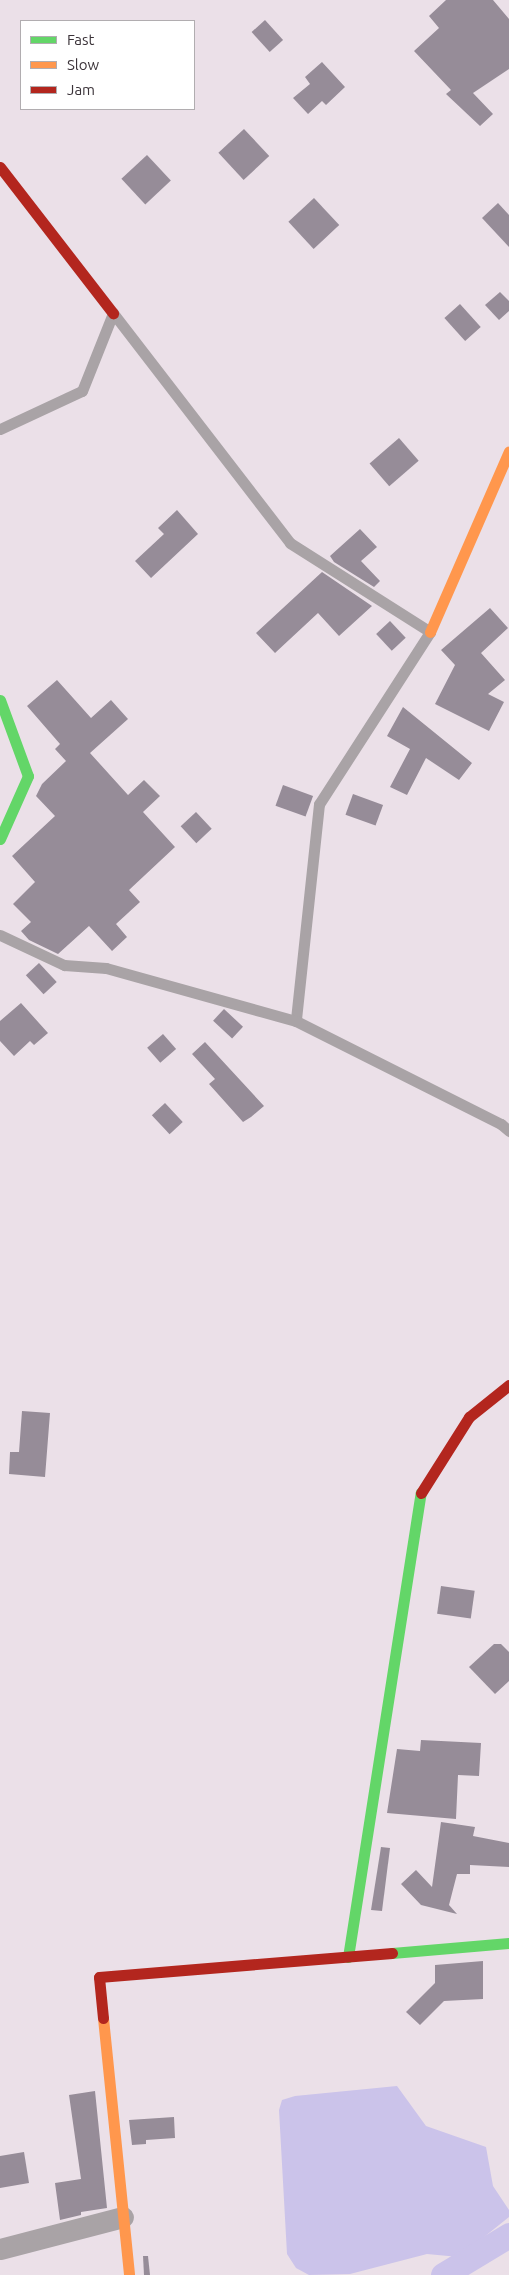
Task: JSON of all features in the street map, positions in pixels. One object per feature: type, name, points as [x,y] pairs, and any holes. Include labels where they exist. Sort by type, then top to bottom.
[{"type":"street","points":[[0,166],[114,312]]},
{"type":"street","points":[[430,632],[509,451]]},
{"type":"street","points":[[0,700],[28,776],[0,839]]},
{"type":"street","points":[[348,1957],[422,1489],[469,1417],[509,1385]]},
{"type":"street","points":[[129,2275],[99,1977],[509,1943]]},
{"type":"street","points":[[0,2249],[123,2217]]},
{"type":"lane","points":[[0,429],[82,391],[114,312]]},
{"type":"lane","points":[[114,312],[290,543],[430,632],[319,804],[296,1021]]},
{"type":"lane","points":[[0,935],[64,965],[106,968],[296,1021],[501,1124],[509,1131]]},
{"type":"shaded area","points":[[397,2086],[426,2126],[486,2147],[493,2186],[509,2210],[509,2217],[459,2257],[427,2254],[350,2274],[309,2275],[296,2268],[287,2254],[279,2110],[282,2100],[295,2096]]},
{"type":"building","points":[[446,0],[493,0],[509,19],[509,69],[473,93],[493,114],[480,126],[446,94],[451,90],[414,51],[439,28],[429,16]]},
{"type":"building","points":[[265,20],[283,40],[270,52],[252,32]]},
{"type":"building","points":[[322,62],[345,87],[326,105],[322,101],[308,114],[293,98],[310,84],[305,77]]},
{"type":"building","points":[[244,129],[269,156],[244,180],[218,153]]},
{"type":"building","points":[[147,155],[171,181],[145,204],[121,179]]},
{"type":"building","points":[[314,198],[339,225],[314,249],[288,222]]},
{"type":"building","points":[[498,203],[509,215],[509,247],[482,218]]},
{"type":"building","points":[[500,292],[509,301],[509,311],[499,320],[485,305]]},
{"type":"building","points":[[460,304],[481,327],[465,341],[444,318]]},
{"type":"building","points":[[399,438],[419,461],[389,486],[370,464]]},
{"type":"building","points":[[177,510],[198,534],[151,578],[135,561],[164,534],[158,528]]},
{"type":"building","points":[[360,529],[377,547],[361,561],[380,581],[374,587],[334,562],[330,556]]},
{"type":"building","points":[[322,572],[372,606],[339,636],[318,613],[275,653],[256,633]]},
{"type":"building","points":[[490,608],[508,628],[481,653],[505,680],[488,694],[504,702],[489,731],[435,704],[455,665],[441,650]]},
{"type":"building","points":[[390,621],[406,638],[392,651],[376,634]]},
{"type":"building","points":[[57,680],[91,718],[111,700],[128,719],[90,753],[128,795],[144,780],[160,796],[143,812],[175,847],[129,890],[140,902],[116,924],[127,937],[112,951],[89,926],[58,954],[29,940],[21,931],[31,922],[13,904],[35,882],[12,856],[55,816],[36,796],[42,784],[66,761],[55,749],[60,744],[27,706]]},
{"type":"building","points":[[403,707],[472,763],[459,780],[426,758],[407,795],[390,787],[410,749],[387,736]]},
{"type":"building","points":[[283,785],[313,796],[306,817],[275,806]]},
{"type":"building","points":[[353,794],[383,805],[376,826],[345,815]]},
{"type":"building","points":[[196,812],[212,829],[196,843],[181,826]]},
{"type":"building","points":[[39,963],[57,982],[44,994],[26,975]]},
{"type":"building","points":[[21,1003],[48,1033],[34,1045],[30,1041],[14,1056],[0,1041],[0,1021]]},
{"type":"building","points":[[224,1009],[243,1027],[232,1038],[213,1021]]},
{"type":"building","points":[[163,1034],[176,1049],[160,1063],[147,1048]]},
{"type":"building","points":[[205,1042],[264,1106],[243,1122],[209,1084],[215,1079],[192,1054]]},
{"type":"building","points":[[165,1103],[183,1122],[170,1134],[152,1115]]},
{"type":"building","points":[[22,1411],[50,1413],[45,1477],[9,1474],[10,1452],[19,1452]]},
{"type":"building","points":[[441,1586],[475,1591],[471,1618],[437,1614]]},
{"type":"building","points":[[494,1644],[501,1644],[509,1652],[509,1681],[495,1694],[469,1667]]},
{"type":"building","points":[[421,1740],[481,1743],[479,1776],[458,1775],[456,1819],[387,1813],[397,1749],[420,1751]]},
{"type":"building","points":[[441,1822],[475,1827],[473,1836],[509,1843],[509,1867],[470,1865],[470,1874],[457,1874],[449,1905],[457,1914],[421,1905],[401,1884],[416,1870],[432,1887]]},
{"type":"building","points":[[381,1847],[390,1848],[382,1911],[371,1910]]},
{"type":"building","points":[[483,1961],[483,1999],[444,2001],[420,2025],[406,2012],[435,1983],[435,1965]]},
{"type":"building","points":[[95,2091],[107,2208],[81,2212],[81,2215],[60,2220],[55,2183],[81,2179],[69,2095]]},
{"type":"building","points":[[174,2117],[175,2138],[146,2140],[146,2144],[132,2145],[129,2120]]},
{"type":"building","points":[[24,2152],[29,2183],[0,2188],[0,2156]]},
{"type":"building","points":[[143,2256],[148,2256],[150,2275],[144,2275]]},
{"type":"waterway","points":[[443,2275],[509,2235]]},
{"type":"traffic: fast","points":[[0,700],[28,776],[0,839]]},
{"type":"traffic: fast","points":[[348,1957],[421,1493]]},
{"type":"traffic: fast","points":[[392,1953],[509,1943]]},
{"type":"traffic: slow","points":[[430,632],[509,451]]},
{"type":"traffic: slow","points":[[103,2018],[129,2275]]},
{"type":"traffic: jam","points":[[0,167],[113,313]]},
{"type":"traffic: jam","points":[[421,1493],[469,1417],[509,1385]]},
{"type":"traffic: jam","points":[[103,2018],[99,1977],[392,1953]]}]
